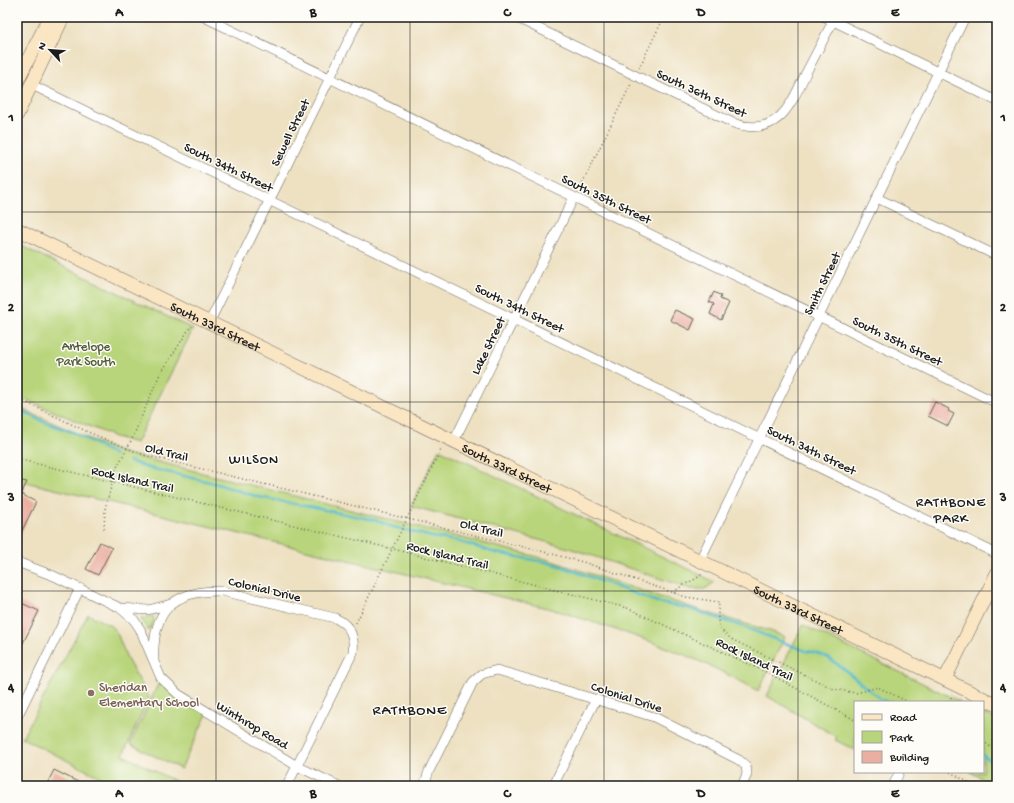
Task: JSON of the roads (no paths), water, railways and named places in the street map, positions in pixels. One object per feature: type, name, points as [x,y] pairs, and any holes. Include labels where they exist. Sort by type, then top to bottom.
[{"type":"main road","points":[[17,81],[50,17]]},
{"type":"main road","points":[[17,115],[63,17]]},
{"type":"main road","name":"South 33rd Street","points":[[17,230],[997,705]]},
{"type":"main road","points":[[945,679],[997,573]]},
{"type":"street","name":"South 35th Street","points":[[204,17],[997,403]]},
{"type":"street","name":"Sewell Street","points":[[206,321],[270,200],[360,17]]},
{"type":"street","name":"South 36th Street","points":[[515,17],[743,127],[760,127],[770,123],[788,109],[829,19]]},
{"type":"street","name":"Smith Street","points":[[704,562],[759,438],[965,17]]},
{"type":"street","points":[[829,19],[997,100]]},
{"type":"street","name":"South 34th Street","points":[[32,85],[997,554]]},
{"type":"street","name":"Lake Street","points":[[450,439],[514,319],[575,197]]},
{"type":"street","points":[[877,198],[997,256]]},
{"type":"street","name":"Winthrop Road","points":[[17,562],[42,571],[120,608],[134,620],[146,639],[156,669],[161,678],[178,694],[297,766],[339,786]]},
{"type":"street","points":[[17,717],[80,588]]},
{"type":"street","name":"Colonial Drive","points":[[120,608],[148,610],[172,603],[189,594],[222,591],[335,618],[342,622],[351,631],[354,644],[353,652],[297,766]]},
{"type":"street","name":"Colonial Drive","points":[[154,660],[153,639],[156,625],[172,603]]},
{"type":"street","name":"Colonial Drive","points":[[424,786],[429,770],[473,682],[482,674],[491,671],[503,671],[654,717],[730,755],[746,766],[747,774],[742,786]]},
{"type":"street","points":[[553,786],[596,699]]},
{"type":"street","points":[[287,786],[297,766]]},
{"type":"street","points":[[893,786],[899,773]]},
{"type":"waterway","points":[[17,409],[46,423],[73,432],[115,455]]},
{"type":"waterway","points":[[129,461],[145,467],[214,483],[259,497],[375,520],[390,526],[432,537],[457,541],[496,553],[545,562],[563,567],[660,603],[687,608],[741,626],[806,651],[817,653],[828,658],[848,672],[885,701]]},
{"type":"waterway","points":[[984,756],[997,767]]},
{"type":"place","name":"Sheridan Elementary School","points":[[91,693]]},
{"type":"district","name":"WILSON","points":[[254,458]]},
{"type":"district","name":"RATHBONE PARK","points":[[951,510]]},
{"type":"district","name":"RATHBONE","points":[[410,709]]},
{"type":"park label","name":"Antelope Park South","points":[[86,352]]}]
